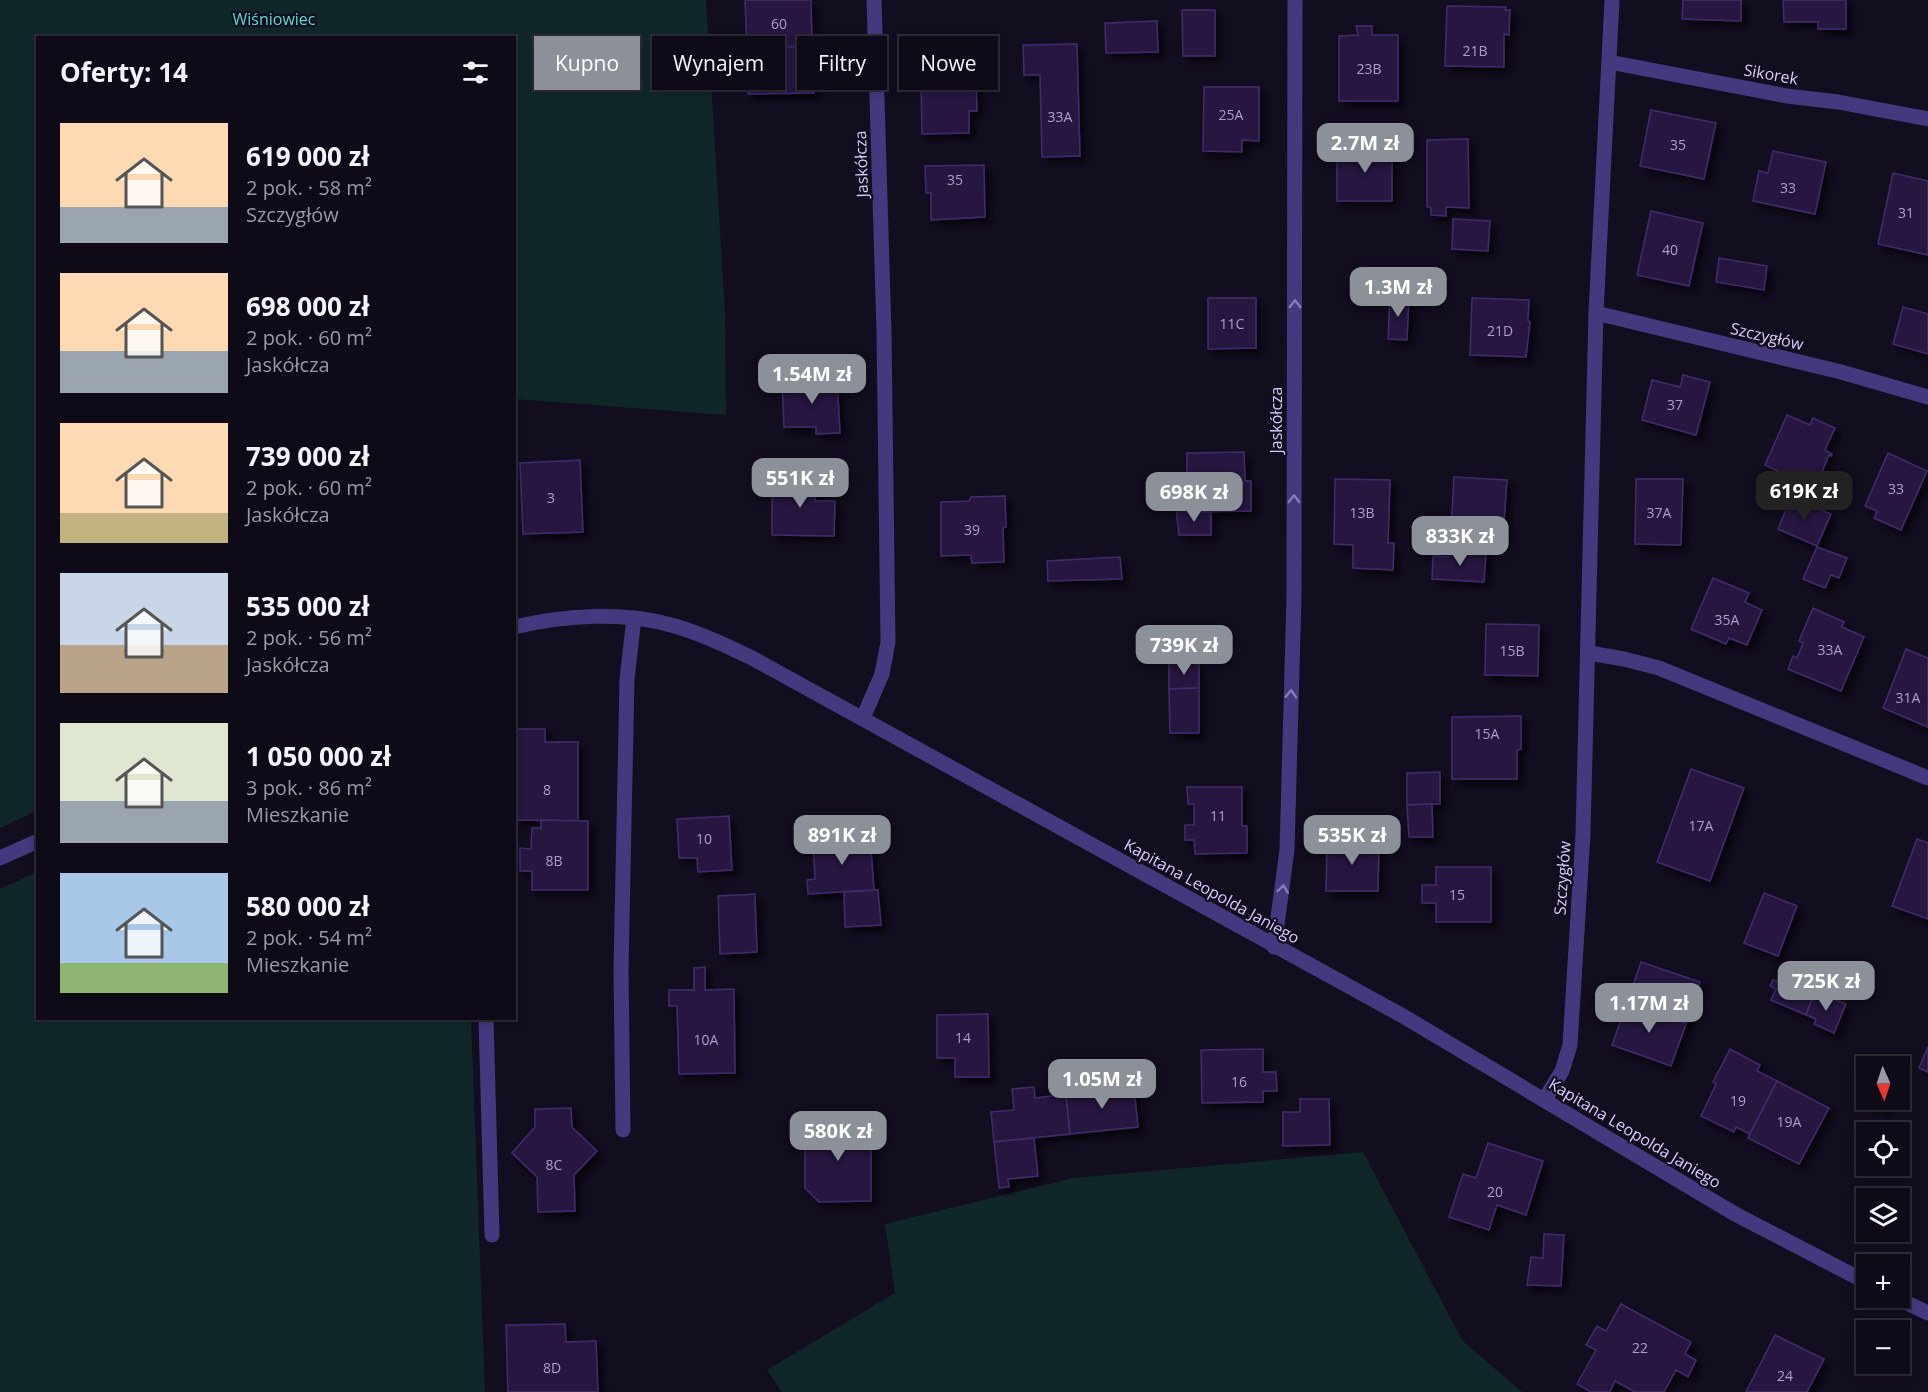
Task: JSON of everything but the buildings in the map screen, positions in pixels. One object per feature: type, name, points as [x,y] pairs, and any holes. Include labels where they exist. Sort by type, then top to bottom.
[{"type":"street","name":"Jaskółcza","points":[[863,718],[882,674],[888,642],[884,332],[874,0]]},
{"type":"street","name":"Jaskółcza","points":[[1274,947],[1287,850],[1294,597],[1295,0]]},
{"type":"street","name":"Szczygłów","points":[[1545,1099],[1562,1071],[1570,1045],[1583,834],[1596,313],[1612,0]]},
{"type":"street","name":"Sikorek","points":[[1609,62],[1787,96],[1839,102],[1928,119]]},
{"type":"street","name":"Szczygłów","points":[[1596,313],[1841,372],[1928,397]]},
{"type":"street","name":"Kapitana Leopolda Janiego","points":[[516,627],[575,618],[634,618],[676,626],[779,671],[1413,1022],[1735,1214],[1856,1277]]},
{"type":"street","points":[[623,1130],[621,969],[627,679],[634,618]]},
{"type":"street","points":[[1589,653],[1659,668],[1928,778]]},
{"type":"street","points":[[0,858],[36,842]]},
{"type":"street","points":[[486,1020],[492,1235]]},
{"type":"street","points":[[1910,1304],[1928,1313]]},
{"type":"green space","name":"Wiśniowiec","points":[[0,0],[706,0],[708,36],[652,36],[652,90],[711,90],[725,313],[726,415],[516,399],[516,36],[36,36],[36,811],[0,828]]},
{"type":"green space","points":[[36,872],[36,1020],[471,1020],[485,1392],[0,1392],[0,889]]},
{"type":"green space","points":[[1363,1152],[1462,1340],[1522,1392],[782,1392],[767,1370],[895,1293],[885,1224],[1073,1178]]}]
